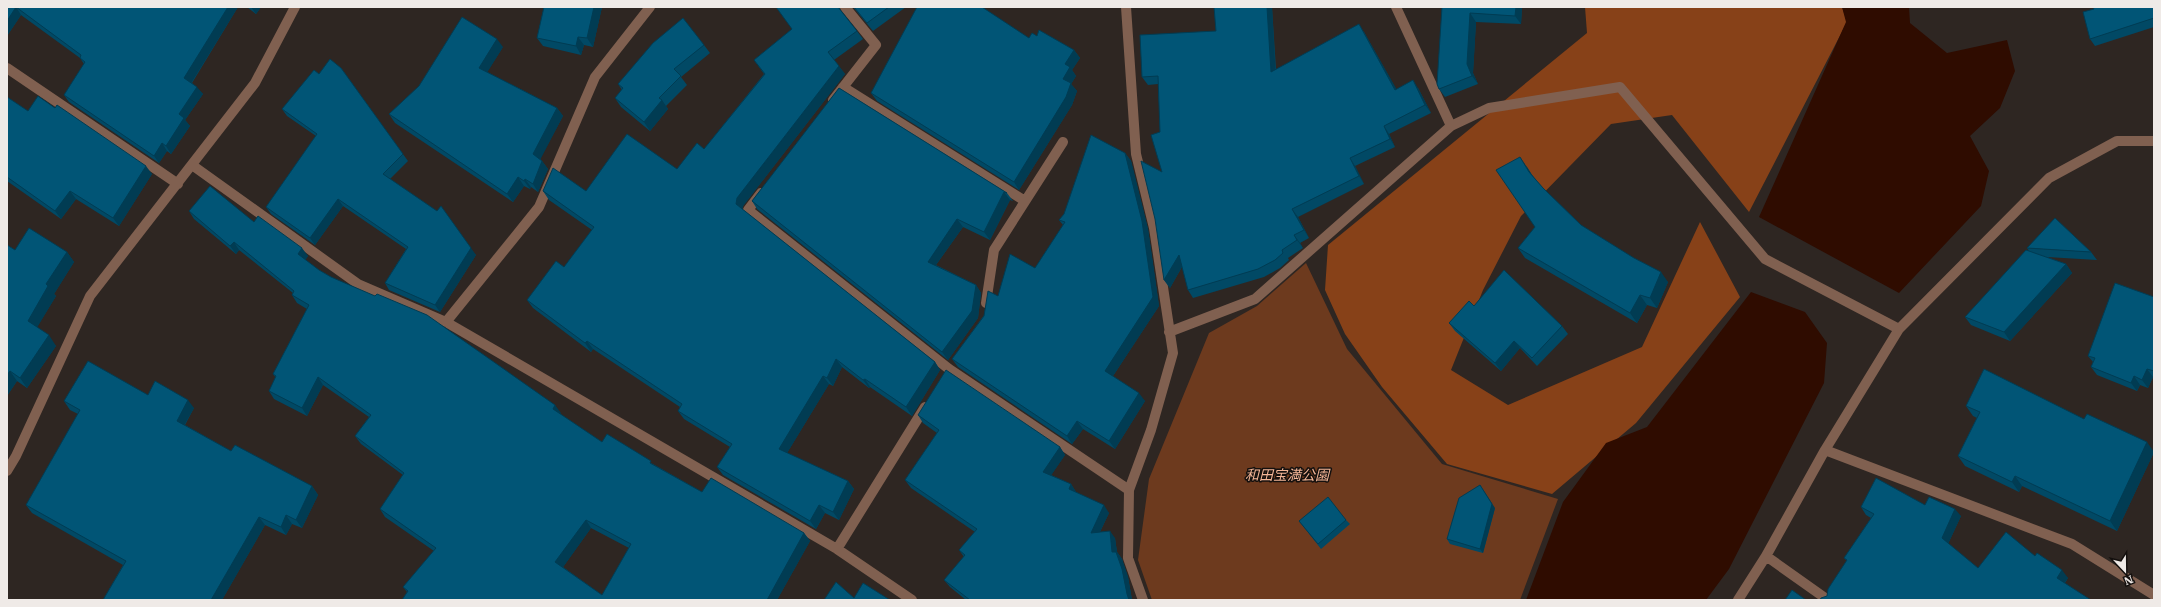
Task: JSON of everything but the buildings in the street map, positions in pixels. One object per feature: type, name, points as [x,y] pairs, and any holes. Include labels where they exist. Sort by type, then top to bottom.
[{"type":"street","points":[[7,470],[16,456],[90,296],[255,83],[296,7]]},
{"type":"street","points":[[446,322],[539,207],[595,77],[650,7]]},
{"type":"street","points":[[828,106],[876,45],[845,7]]},
{"type":"street","points":[[1126,7],[1136,154],[1154,228],[1168,332],[1173,353],[1151,430],[1129,490],[1128,558],[1143,600]]},
{"type":"street","points":[[1396,7],[1451,126]]},
{"type":"street","points":[[7,68],[178,184]]},
{"type":"street","points":[[1168,332],[1255,299],[1451,126],[1489,108],[1620,87],[1765,259],[1899,329]]},
{"type":"street","points":[[843,88],[1025,201]]},
{"type":"street","points":[[1738,600],[1766,556],[1825,450],[1899,329],[2049,178],[2117,141],[2154,142]]},
{"type":"street","points":[[985,313],[994,250],[1063,142]]},
{"type":"street","points":[[192,165],[358,284],[446,322],[837,549],[912,600]]},
{"type":"street","points":[[767,185],[748,210],[949,369],[1129,490]]},
{"type":"street","points":[[837,549],[932,396]]},
{"type":"street","points":[[1825,450],[2072,544],[2154,595]]},
{"type":"street","points":[[1766,556],[1828,600]]},
{"type":"green space","name":"和田宝満公園","points":[[1306,263],[1347,349],[1442,464],[1558,499],[1520,600],[1152,600],[1138,560],[1149,479],[1209,333],[1257,306]]},
{"type":"shaded area","points":[[1585,7],[1842,7],[1847,22],[1749,212],[1672,115],[1611,124],[1521,216],[1483,290],[1451,370],[1508,405],[1642,347],[1700,222],[1740,297],[1636,423],[1552,494],[1447,464],[1382,387],[1345,334],[1325,290],[1328,245],[1587,33]]},
{"type":"shaded area","points":[[1842,7],[1909,7],[1910,23],[1947,53],[2007,40],[2015,71],[2000,108],[1970,136],[1989,171],[1981,206],[1899,293],[1759,217],[1846,22]]},
{"type":"shaded area","points":[[1751,292],[1805,312],[1827,343],[1824,383],[1729,569],[1706,600],[1526,600],[1563,502],[1606,443],[1647,427]]}]
